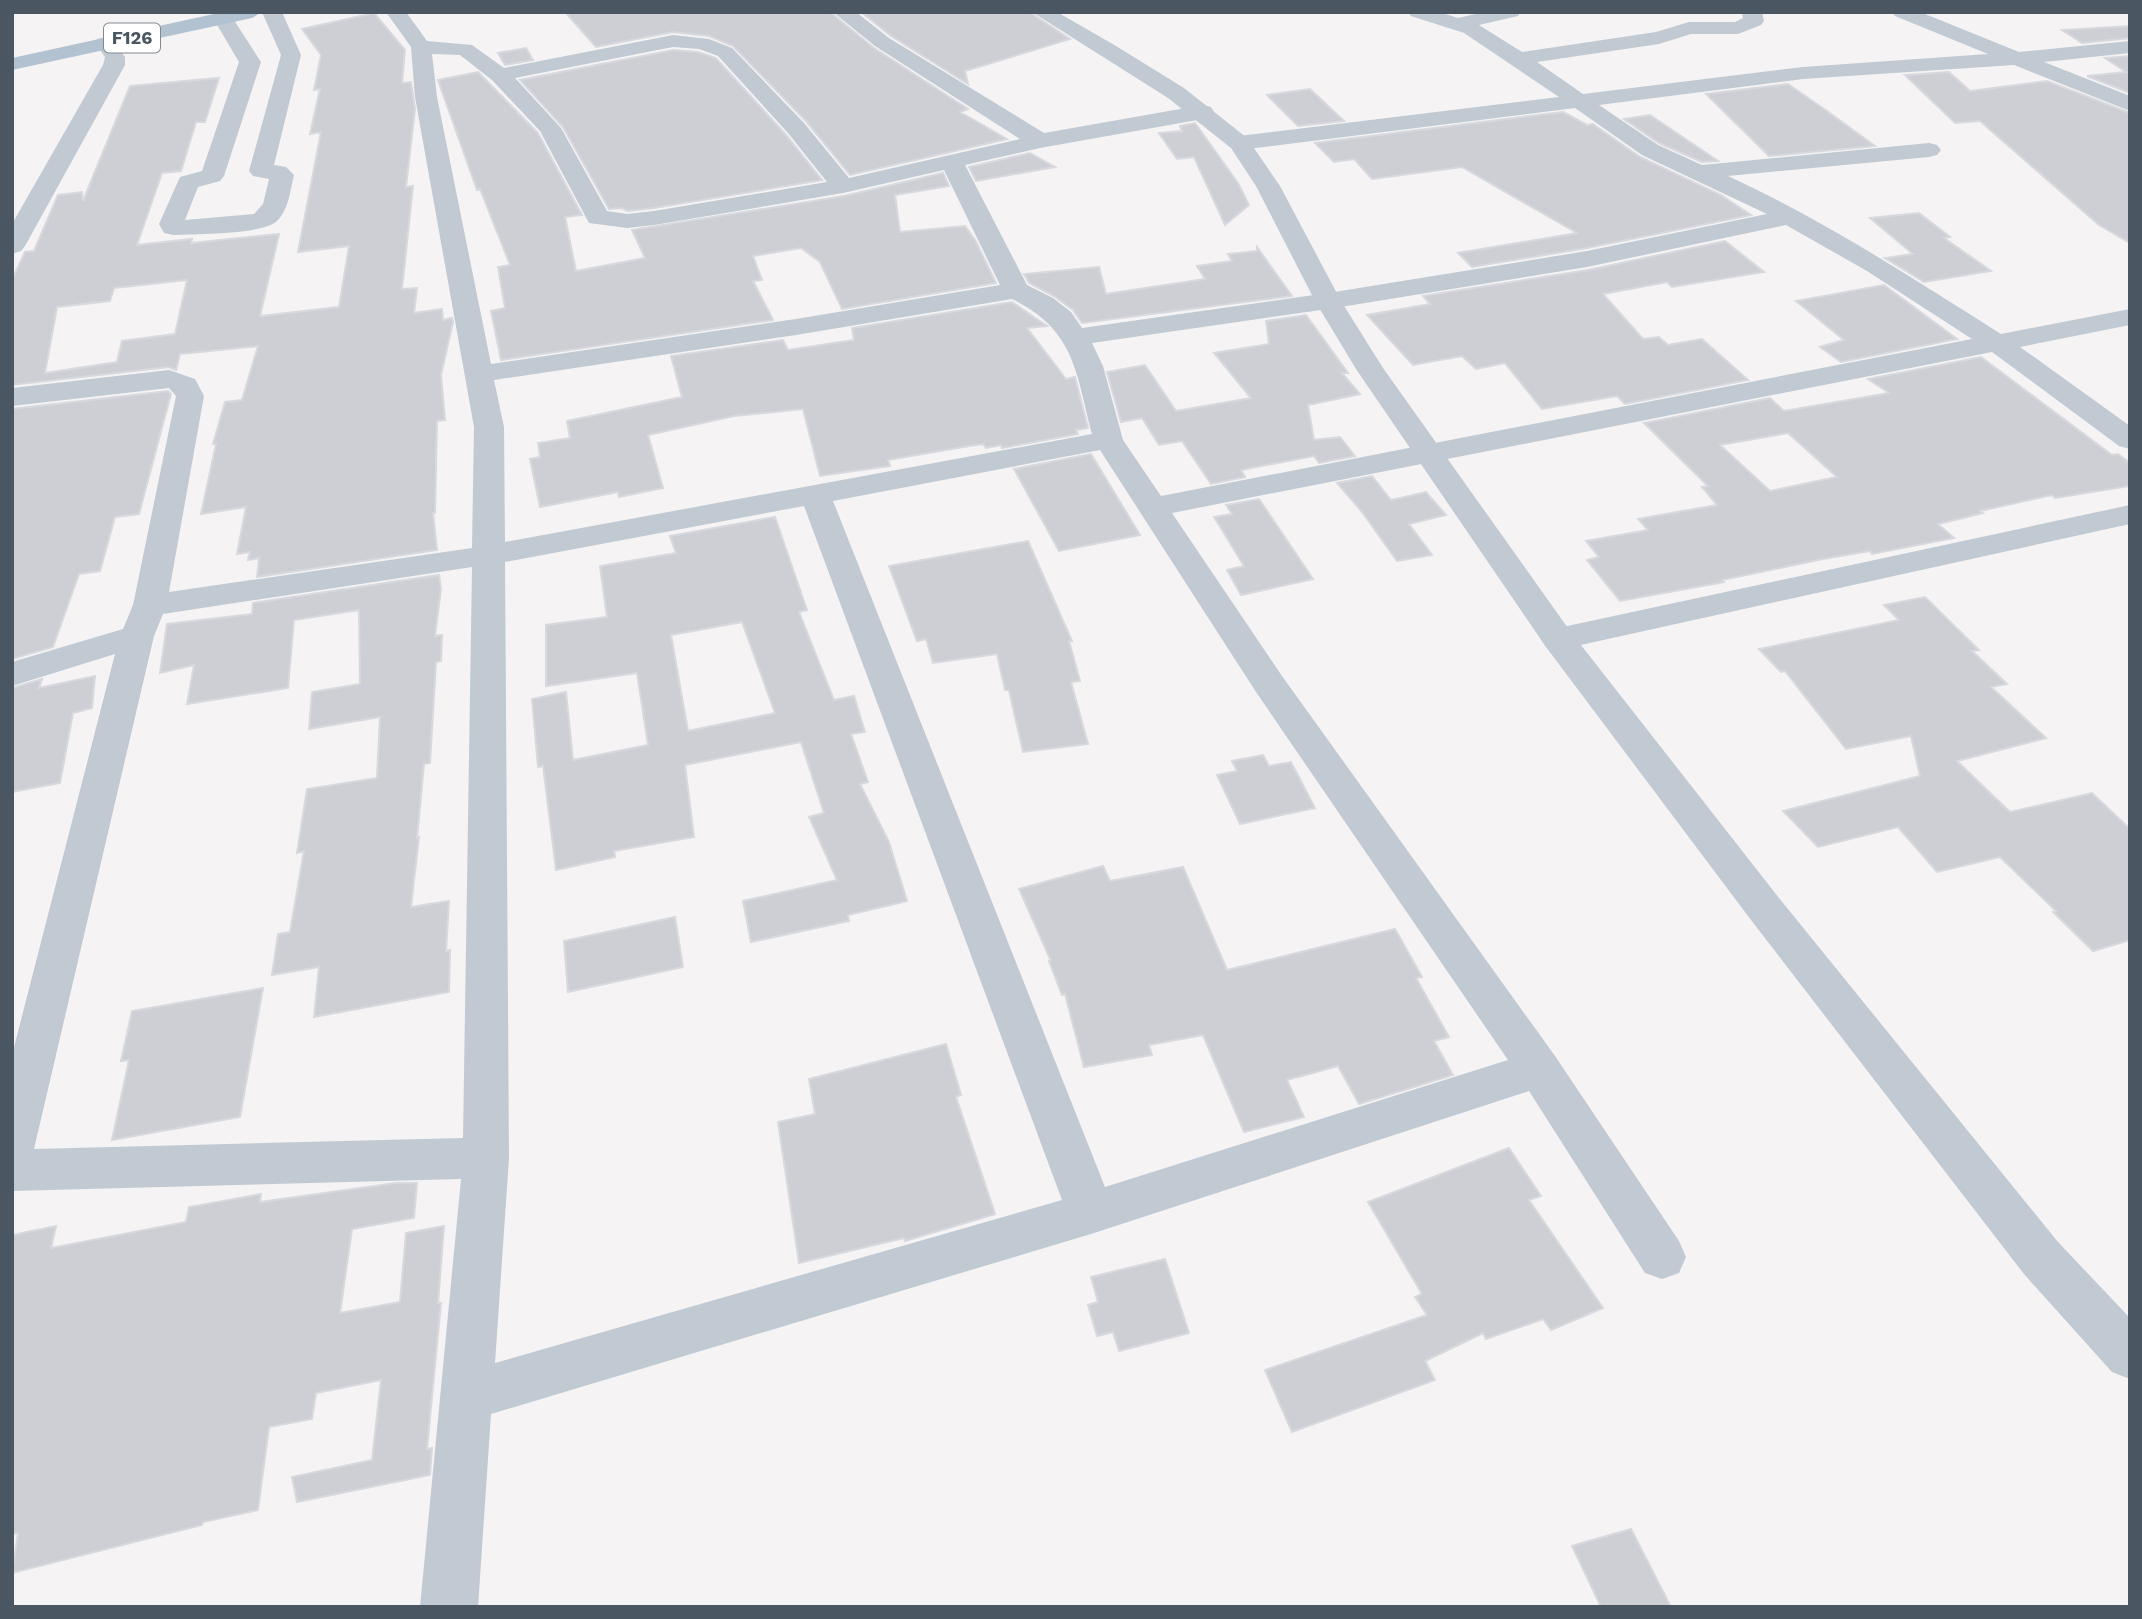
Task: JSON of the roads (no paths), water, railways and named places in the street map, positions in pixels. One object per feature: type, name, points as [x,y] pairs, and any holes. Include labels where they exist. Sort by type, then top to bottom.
[{"type":"main road","name":"F126","points":[[12,52],[198,12]]},
{"type":"main road","name":"F126","points":[[12,64],[252,12]]},
{"type":"street","points":[[261,171],[291,55],[272,12]]},
{"type":"street","points":[[396,12],[421,47],[426,97],[489,427],[486,1158],[449,1607]]},
{"type":"street","points":[[843,12],[882,42],[1040,141]]},
{"type":"street","points":[[1042,12],[1109,50],[1203,112],[1239,143],[1268,186],[1328,301],[1428,455],[1558,639],[1765,909],[2041,1258],[2130,1355]]},
{"type":"street","points":[[1418,12],[1471,29],[1650,150],[1789,217],[1876,266],[1997,344],[2130,440]]},
{"type":"street","points":[[1456,25],[1511,12]]},
{"type":"street","points":[[1518,59],[1659,38],[1689,29],[1738,28],[1754,21],[1752,12]]},
{"type":"street","points":[[1902,12],[2130,104]]},
{"type":"street","points":[[223,18],[250,62]]},
{"type":"street","points":[[500,75],[673,41],[702,43],[725,52],[796,128],[843,186]]},
{"type":"street","points":[[12,246],[114,65],[115,57],[106,44]]},
{"type":"street","points":[[421,47],[465,49],[500,75],[551,128],[598,218],[627,221],[843,186],[1040,141],[1203,112]]},
{"type":"street","points":[[1239,143],[1574,99],[1803,73],[2021,58],[2130,47]]},
{"type":"street","points":[[250,62],[291,55]]},
{"type":"street","points":[[212,176],[250,62]]},
{"type":"street","points":[[228,122],[275,118]]},
{"type":"street","points":[[1698,172],[1929,150]]},
{"type":"street","points":[[951,161],[1016,290]]},
{"type":"street","points":[[261,171],[278,172],[282,175],[270,217],[257,221],[173,228],[171,224],[188,182],[212,176],[261,171]]},
{"type":"street","points":[[1075,337],[1328,301],[1587,259],[1789,217]]},
{"type":"street","points":[[479,374],[796,327],[1016,290],[1044,304],[1061,318],[1075,337],[1089,366],[1108,440],[1269,684],[1539,1069],[1662,1257]]},
{"type":"street","points":[[1152,507],[2130,317]]},
{"type":"street","points":[[12,397],[169,379],[188,387],[190,396],[144,621],[12,1146]]},
{"type":"street","points":[[12,674],[144,621],[1108,440]]},
{"type":"street","points":[[815,495],[1091,1213]]},
{"type":"street","points":[[1558,639],[2130,514]]},
{"type":"street","points":[[468,1396],[1091,1213],[1539,1069]]},
{"type":"street","points":[[12,1170],[486,1158]]}]
